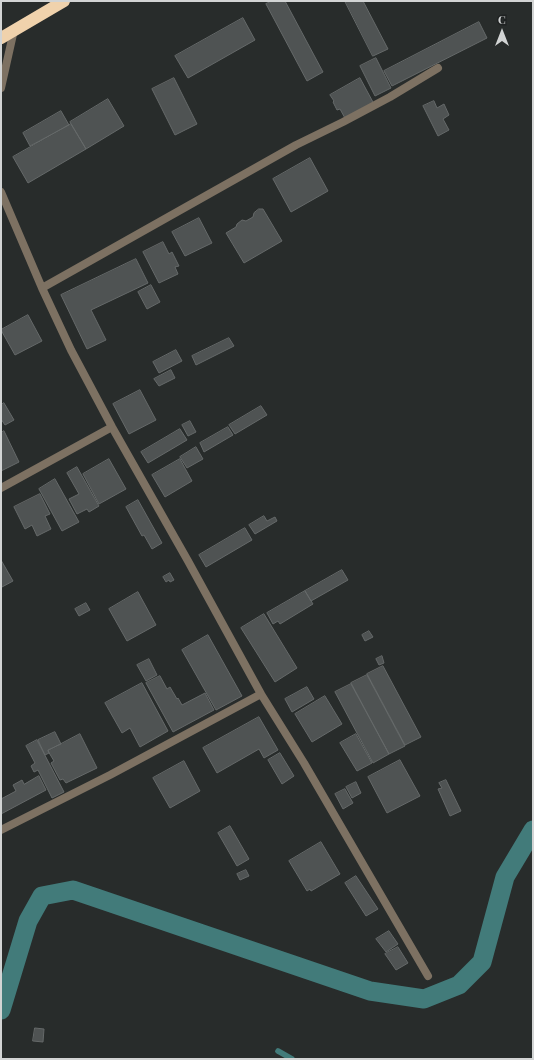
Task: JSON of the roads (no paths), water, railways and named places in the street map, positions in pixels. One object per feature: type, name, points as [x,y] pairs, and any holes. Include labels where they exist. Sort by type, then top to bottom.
[{"type":"highway","points":[[1,38],[56,3]]},
{"type":"street","points":[[1,88],[14,30]]},
{"type":"street","points":[[42,288],[296,146],[390,97],[438,68]]},
{"type":"street","points":[[1,192],[42,288],[71,350],[112,427],[261,694],[304,763],[428,976]]},
{"type":"street","points":[[1,488],[112,427]]},
{"type":"street","points":[[1,830],[110,775],[261,694]]},
{"type":"waterway","points":[[1,1010],[28,921],[42,896],[73,890],[370,991],[424,999],[459,985],[482,962],[505,877],[533,830]]},
{"type":"waterway","points":[[278,1051],[292,1059]]}]
